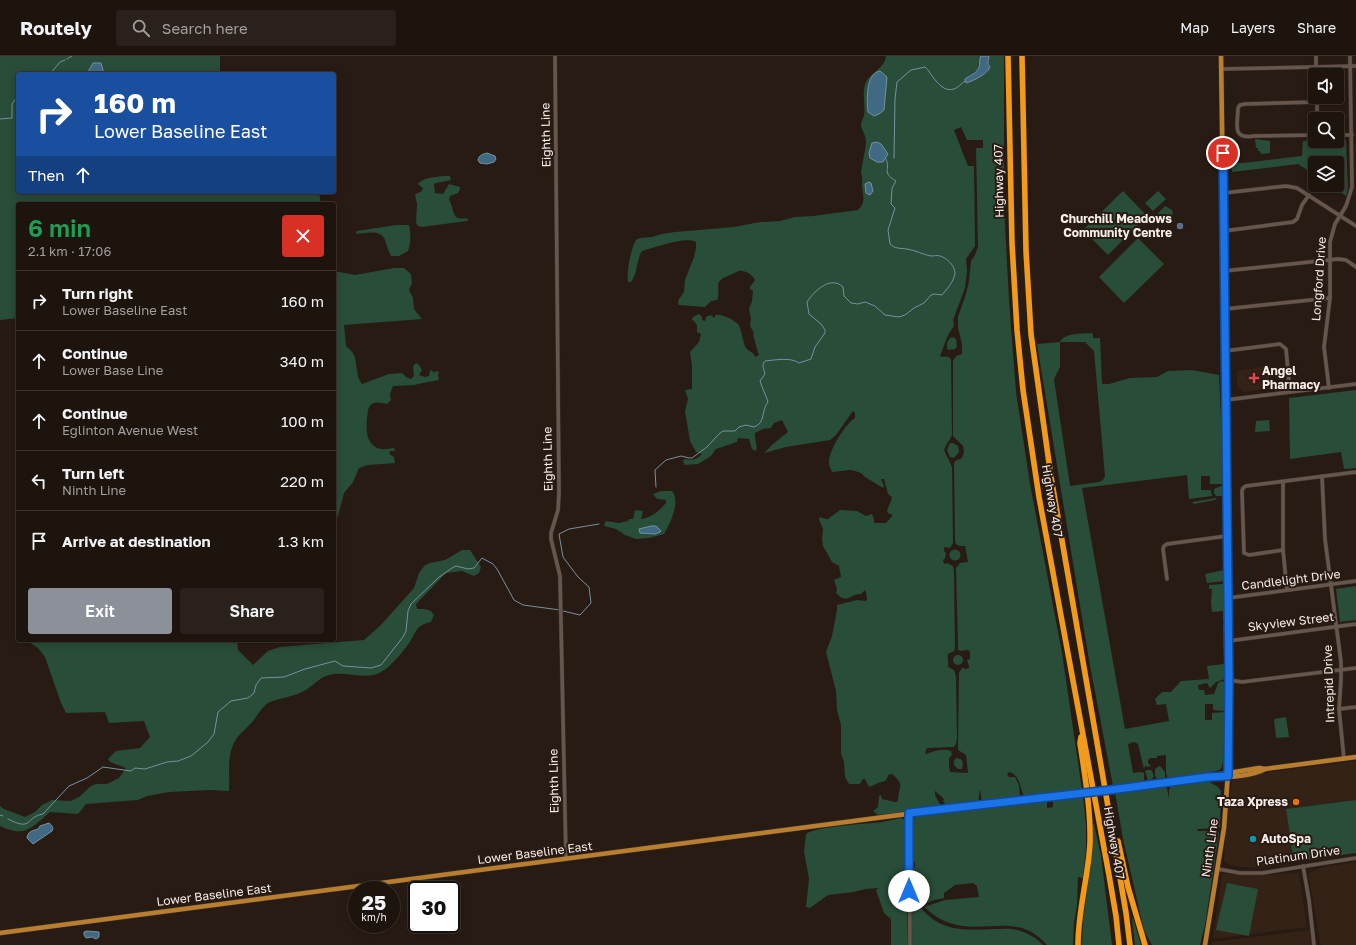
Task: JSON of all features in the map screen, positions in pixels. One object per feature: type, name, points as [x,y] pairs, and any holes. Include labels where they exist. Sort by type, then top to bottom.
[{"type":"highway","name":"Highway 407","points":[[1008,56],[1012,243],[1016,323],[1023,390],[1039,497],[1109,875],[1119,945]]},
{"type":"highway","name":"Highway 407","points":[[1022,56],[1025,237],[1031,334],[1050,477],[1123,891],[1130,945]]},
{"type":"highway","points":[[1078,945],[1079,925],[1090,844],[1089,816],[1080,743],[1082,731]]},
{"type":"highway","points":[[1104,783],[1128,887],[1145,945]]},
{"type":"main road","name":"Ninth Line","points":[[1205,945],[1224,828],[1228,775],[1229,680],[1222,56]]},
{"type":"main road","name":"Lower Baseline East","points":[[0,933],[909,813],[1208,777],[1213,774],[1228,775],[1259,768],[1265,769],[1356,757]]},
{"type":"street","name":"Eighth Line","points":[[555,56],[559,493],[558,510],[551,533],[551,539],[559,568],[561,608],[566,859]]},
{"type":"street","points":[[1316,56],[1316,67]]},
{"type":"street","name":"Longford Drive","points":[[1329,388],[1324,347],[1330,298],[1329,260],[1332,234],[1335,224],[1346,206],[1351,194],[1354,174],[1350,56]]},
{"type":"street","points":[[1222,70],[1356,66]]},
{"type":"street","points":[[1308,102],[1240,105],[1238,108],[1238,131],[1240,135],[1245,137],[1308,135]]},
{"type":"street","points":[[1344,135],[1352,135]]},
{"type":"street","points":[[1224,193],[1286,186],[1297,188],[1356,226]]},
{"type":"street","points":[[1224,231],[1293,222],[1297,219],[1302,205],[1309,195]]},
{"type":"street","points":[[1224,271],[1329,260],[1346,260],[1356,267]]},
{"type":"street","points":[[1225,309],[1330,298]]},
{"type":"street","points":[[1225,351],[1280,344],[1286,349],[1290,392]]},
{"type":"street","points":[[1226,400],[1356,384]]},
{"type":"street","points":[[1283,550],[1249,555],[1244,553],[1243,488],[1246,486],[1356,472]]},
{"type":"street","name":"Intrepid Drive","points":[[1322,476],[1324,539],[1341,670],[1339,709],[1344,759]]},
{"type":"street","points":[[1283,482],[1283,550],[1288,590]]},
{"type":"street","points":[[1167,579],[1163,549],[1164,546],[1167,544],[1227,536]]},
{"type":"street","name":"Candlelight Drive","points":[[1228,598],[1356,581]]},
{"type":"street","name":"Skyview Street","points":[[1228,641],[1356,624]]},
{"type":"street","points":[[1229,680],[1242,682],[1356,668]]},
{"type":"street","points":[[1339,709],[1356,707]]},
{"type":"street","points":[[909,813],[910,945]]},
{"type":"street","name":"Platinum Drive","points":[[1218,869],[1240,873],[1262,873],[1356,858]]},
{"type":"street","points":[[1303,866],[1309,900],[1314,945]]},
{"type":"shaded area","points":[[1267,366],[1270,389],[1244,392],[1237,386],[1237,371]]},
{"type":"shaded area","points":[[1356,761],[1356,800],[1286,809],[1294,862],[1257,868],[1230,865],[1224,861],[1228,808],[1232,781],[1269,772]]},
{"type":"shaded area","points":[[1356,862],[1356,945],[1321,945],[1308,873],[1324,867]]},
{"type":"shaded area","points":[[1299,873],[1307,927],[1213,939],[1222,874],[1265,875]]},
{"type":"shaded area","points":[[1310,930],[1311,945],[1212,945],[1212,942]]},
{"type":"green space","points":[[0,56],[220,56],[220,72],[16,72],[16,194],[319,194],[321,202],[16,202],[16,318],[0,320]]},
{"type":"green space","points":[[886,56],[981,56],[978,69],[965,79],[965,82],[967,83],[985,74],[989,70],[989,56],[1004,56],[1004,206],[1016,392],[1030,484],[1062,653],[1082,790],[1025,796],[1015,775],[1009,772],[1007,774],[1009,777],[1015,777],[1019,785],[1020,797],[1018,798],[982,803],[980,789],[978,803],[949,807],[943,801],[944,799],[935,791],[935,795],[940,804],[940,806],[937,807],[918,808],[900,814],[878,815],[873,811],[878,807],[879,796],[881,795],[882,799],[895,802],[898,801],[900,784],[892,774],[888,775],[885,781],[869,787],[865,779],[863,779],[860,784],[849,784],[845,777],[844,762],[841,754],[841,725],[837,710],[836,691],[826,652],[832,636],[837,605],[857,600],[866,601],[866,592],[865,590],[861,594],[857,594],[846,599],[836,593],[837,589],[834,580],[841,577],[839,566],[832,562],[823,546],[823,529],[819,519],[820,517],[828,519],[840,510],[857,511],[866,516],[872,514],[874,523],[886,523],[892,516],[892,514],[889,514],[887,511],[892,497],[888,494],[884,479],[881,479],[884,486],[883,488],[861,473],[855,471],[850,470],[832,472],[829,463],[831,452],[847,426],[855,418],[855,413],[853,411],[836,435],[830,440],[786,447],[764,453],[788,432],[782,420],[774,423],[771,428],[763,429],[755,433],[757,447],[756,451],[752,449],[749,439],[738,438],[737,442],[716,449],[711,456],[698,464],[685,465],[683,461],[685,459],[695,459],[702,454],[696,452],[690,441],[685,411],[688,399],[685,390],[692,389],[692,366],[690,352],[699,342],[701,334],[697,332],[697,325],[692,319],[699,314],[702,317],[702,320],[705,321],[706,317],[710,315],[715,318],[715,315],[718,315],[731,319],[738,324],[746,348],[754,354],[755,357],[759,355],[753,335],[754,333],[750,326],[751,319],[749,309],[753,291],[750,287],[755,280],[748,273],[738,271],[719,282],[717,300],[711,301],[705,307],[679,305],[679,299],[684,292],[685,280],[696,248],[696,242],[685,240],[642,251],[633,278],[631,282],[628,282],[628,267],[631,254],[636,240],[640,238],[675,232],[734,227],[760,222],[780,221],[795,217],[858,210],[862,205],[863,199],[861,173],[866,142],[861,125],[864,116],[865,86],[868,79],[881,67]],"holes":[[[961,127],[967,140],[983,140],[983,148],[976,148],[978,247],[971,261],[966,294],[958,317],[962,354],[956,356],[953,361],[953,436],[963,446],[964,452],[962,458],[955,461],[954,464],[955,540],[956,544],[959,546],[965,546],[968,562],[960,563],[956,568],[958,650],[968,650],[970,652],[970,659],[967,660],[969,668],[962,668],[959,673],[958,750],[966,755],[968,773],[950,772],[949,758],[952,755],[951,751],[942,750],[925,753],[927,748],[954,747],[957,738],[956,677],[954,670],[948,667],[948,654],[954,651],[955,648],[954,571],[953,566],[947,563],[944,564],[943,560],[946,553],[944,551],[944,547],[950,548],[953,543],[952,467],[944,450],[952,435],[951,359],[947,356],[940,356],[948,335],[954,326],[953,320],[965,288],[967,271],[966,259],[975,246],[974,166],[968,166],[954,130]]]},
{"type":"green space","points":[[1255,139],[1270,141],[1270,153],[1261,154],[1260,151],[1258,151],[1258,148],[1256,148]]},
{"type":"green space","points":[[1344,140],[1346,140],[1348,188],[1346,196],[1340,192],[1344,192],[1344,156],[1308,156],[1308,170],[1298,164],[1232,172],[1232,169],[1228,169],[1228,165],[1233,163],[1302,156],[1303,141],[1308,141],[1308,148],[1344,148]]},
{"type":"green space","points":[[1226,145],[1234,145],[1236,147],[1233,148],[1236,148],[1237,158],[1226,160]]},
{"type":"green space","points":[[450,176],[451,180],[434,184],[435,193],[443,194],[449,184],[460,187],[458,193],[450,196],[449,200],[456,217],[469,219],[467,221],[422,227],[418,226],[416,223],[417,204],[415,194],[421,192],[423,188],[418,184],[426,179]]},
{"type":"green space","points":[[1123,191],[1147,216],[1108,255],[1083,230]]},
{"type":"green space","points":[[1158,191],[1166,199],[1153,211],[1145,203]]},
{"type":"green space","points":[[1165,206],[1172,210],[1173,214],[1168,218],[1159,216],[1158,213]]},
{"type":"green space","points":[[396,225],[409,225],[410,231],[408,251],[399,256],[391,256],[385,240],[380,234],[373,232],[356,234],[357,231]]},
{"type":"green space","points":[[1138,238],[1164,264],[1124,303],[1099,277]]},
{"type":"green space","points":[[394,268],[404,268],[411,274],[412,283],[409,290],[413,298],[414,309],[422,319],[344,325],[346,346],[355,357],[357,373],[362,384],[389,374],[402,373],[411,379],[414,376],[413,366],[416,363],[422,370],[419,375],[425,377],[429,376],[430,371],[432,370],[434,373],[436,371],[439,372],[439,380],[415,385],[393,386],[390,394],[391,400],[387,404],[379,402],[372,404],[369,407],[367,418],[368,437],[372,445],[376,447],[381,449],[394,448],[395,451],[390,451],[389,454],[394,457],[395,463],[368,465],[359,468],[353,482],[344,493],[338,516],[336,518],[336,271],[355,275]]},
{"type":"green space","points":[[1093,333],[1093,338],[1100,338],[1102,384],[1109,384],[1130,378],[1157,377],[1168,371],[1192,370],[1219,375],[1224,483],[1210,484],[1210,476],[1201,476],[1201,490],[1211,490],[1212,496],[1189,499],[1187,475],[1082,488],[1125,729],[1169,721],[1166,704],[1157,705],[1155,699],[1162,692],[1171,692],[1181,681],[1209,679],[1207,666],[1224,664],[1223,625],[1225,626],[1225,679],[1216,682],[1210,688],[1207,683],[1198,685],[1199,690],[1204,690],[1205,695],[1214,694],[1218,683],[1222,681],[1225,682],[1225,710],[1213,710],[1213,704],[1205,704],[1205,720],[1212,720],[1212,713],[1225,712],[1223,762],[1221,769],[1216,771],[1168,779],[1166,773],[1166,755],[1157,756],[1157,758],[1150,758],[1148,763],[1151,766],[1145,766],[1144,769],[1138,744],[1134,742],[1128,744],[1133,773],[1144,773],[1144,781],[1113,786],[1089,660],[1037,344],[1060,342],[1062,339],[1070,335]],"holes":[[[1060,342],[1085,342],[1094,351],[1105,476],[1103,480],[1099,482],[1070,486],[1054,379],[1060,367]]]},
{"type":"green space","points":[[953,337],[956,339],[957,346],[955,349],[948,350],[948,342],[950,338]]},
{"type":"green space","points":[[1356,390],[1356,468],[1344,469],[1341,452],[1290,459],[1289,398]]},
{"type":"green space","points":[[1269,420],[1270,431],[1255,432],[1256,421]]},
{"type":"green space","points":[[950,443],[958,446],[959,452],[954,458],[950,457],[947,450]]},
{"type":"green space","points":[[1221,486],[1224,487],[1224,495],[1216,496],[1214,489]]},
{"type":"green space","points":[[661,491],[672,491],[675,501],[672,519],[664,534],[649,538],[636,539],[625,535],[616,529],[604,526],[606,521],[619,523],[633,519],[635,510],[643,511],[641,519],[652,515],[666,503],[666,500],[657,499],[653,494]]},
{"type":"green space","points":[[1217,498],[1215,500],[1194,504],[1192,502]]},
{"type":"green space","points":[[462,550],[470,550],[481,567],[479,573],[474,576],[462,571],[446,573],[416,604],[417,609],[427,609],[431,611],[434,615],[431,622],[425,623],[418,628],[410,642],[395,660],[381,672],[364,676],[339,674],[328,675],[302,692],[267,703],[254,720],[239,735],[231,750],[229,763],[229,791],[210,790],[169,792],[147,796],[138,800],[86,804],[78,814],[50,812],[28,830],[9,830],[0,826],[0,806],[25,817],[52,800],[71,801],[79,797],[91,786],[96,784],[107,784],[119,778],[126,768],[110,762],[108,759],[116,751],[140,748],[150,737],[144,721],[109,723],[105,712],[66,713],[45,657],[38,648],[29,642],[237,642],[238,650],[253,665],[268,651],[280,647],[364,640],[381,625],[414,588],[419,573],[425,565],[445,560]]},
{"type":"green space","points":[[953,550],[957,550],[959,551],[959,559],[953,560],[950,557],[950,553]]},
{"type":"green space","points":[[1224,570],[1225,581],[1207,583],[1205,574]]},
{"type":"green space","points":[[1225,584],[1225,620],[1223,622],[1223,611],[1212,612],[1212,589],[1209,589],[1209,585]]},
{"type":"green space","points":[[1356,586],[1356,620],[1340,622],[1336,589]]},
{"type":"green space","points":[[956,655],[960,655],[962,656],[962,664],[956,665],[953,662],[953,658]]},
{"type":"green space","points":[[1286,717],[1289,737],[1276,738],[1274,719]]},
{"type":"green space","points":[[956,758],[961,759],[963,763],[962,769],[958,769],[954,765]]},
{"type":"green space","points":[[1159,766],[1165,772],[1165,779],[1158,780],[1155,776],[1155,769]]},
{"type":"green space","points":[[1151,770],[1153,774],[1154,777],[1151,780],[1148,780],[1145,771]]},
{"type":"green space","points":[[1208,781],[1218,787],[1221,791],[1220,827],[1197,829],[1198,831],[1218,831],[1219,833],[1205,925],[1200,945],[1152,945],[1144,930],[1123,839],[1115,792],[1163,786],[1167,788],[1169,799],[1169,790],[1171,786]]},
{"type":"green space","points":[[1083,796],[1086,826],[1086,848],[1083,878],[1078,877],[1073,945],[1047,945],[1036,935],[1024,929],[1012,926],[975,927],[950,923],[936,916],[924,907],[945,900],[979,897],[977,886],[973,883],[955,885],[944,893],[944,898],[922,905],[915,892],[911,879],[912,869],[915,867],[911,838],[915,817],[921,815],[1047,801],[1047,808],[1053,807],[1053,801],[1056,799]]},
{"type":"green space","points":[[1356,800],[1356,853],[1294,862],[1286,809]]},
{"type":"green space","points":[[901,818],[905,820],[907,826],[906,857],[908,945],[891,945],[891,919],[884,913],[876,890],[879,888],[828,895],[810,908],[806,907],[809,879],[804,851],[806,834],[830,827],[882,822]]},
{"type":"green space","points":[[1094,824],[1101,856],[1112,945],[1082,945],[1083,922],[1092,852],[1092,825]]},
{"type":"green space","points":[[1227,883],[1258,889],[1249,936],[1216,930]]},
{"type":"green space","points":[[921,908],[937,922],[946,926],[974,930],[1014,929],[1024,932],[1038,940],[1043,945],[912,945],[912,913]]},
{"type":"green space","points":[[1133,918],[1141,945],[1135,945]]},
{"type":"water","points":[[981,56],[989,56],[988,63],[990,66],[988,71],[966,83],[965,79],[978,69]]},
{"type":"water","points":[[93,63],[101,63],[103,70],[102,72],[88,72]]},
{"type":"water","points":[[880,71],[887,77],[884,110],[874,116],[868,112],[868,88],[872,77],[875,73]]},
{"type":"water","points":[[877,142],[881,144],[888,154],[883,162],[877,162],[870,158],[869,153],[872,143]]},
{"type":"water","points":[[487,153],[495,156],[496,159],[494,162],[487,164],[480,163],[478,160],[479,157]]},
{"type":"water","points":[[869,182],[871,183],[873,191],[870,195],[866,193],[865,184]]},
{"type":"water","points":[[656,526],[661,531],[655,534],[640,533],[639,529]]},
{"type":"water","points":[[49,823],[53,829],[52,831],[33,844],[27,838],[28,834],[38,829],[40,826]]},
{"type":"water","points":[[84,932],[99,932],[99,937],[96,939],[92,937],[86,938]]},
{"type":"waterway","points":[[67,59],[72,56]]},
{"type":"waterway","points":[[52,72],[60,62],[65,60]]},
{"type":"waterway","points":[[894,158],[895,99],[897,82],[911,70],[925,67],[942,87],[951,90],[958,87],[965,81]]},
{"type":"waterway","points":[[0,119],[12,118],[12,104],[16,98]]},
{"type":"waterway","points":[[656,487],[655,470],[666,460],[681,456],[692,458],[707,447],[723,431],[735,431],[739,427],[746,425],[754,427],[760,423],[768,402],[760,381],[765,374],[763,367],[765,361],[783,359],[792,360],[799,363],[811,359],[815,347],[825,333],[825,330],[821,324],[809,314],[807,302],[818,289],[828,284],[838,284],[843,287],[844,296],[851,303],[858,304],[865,302],[875,306],[885,315],[899,317],[924,303],[931,295],[942,295],[950,284],[954,277],[955,271],[952,264],[946,259],[939,256],[925,255],[910,250],[896,248],[890,244],[888,230],[895,208],[891,204],[892,188],[896,181],[891,178],[888,173],[886,159]]},
{"type":"waterway","points":[[563,611],[580,615],[591,603],[589,587],[578,577],[563,557],[559,534],[569,529],[599,524]]},
{"type":"waterway","points":[[8,819],[16,823],[25,824],[33,818],[43,814],[69,786],[87,778],[103,767],[131,771],[135,768],[145,769],[167,762],[178,761],[191,756],[208,742],[214,734],[218,712],[231,701],[248,698],[254,693],[256,685],[261,678],[284,677],[305,669],[335,661],[343,666],[371,668],[381,665],[406,631],[408,611],[411,604],[438,578],[456,566],[468,569],[474,568],[482,558],[493,564],[497,569],[514,600],[523,605],[560,610]]},
{"type":"place","name":"Churchill Meadows Community Centre","points":[[1180,226]]},
{"type":"place","name":"Angel Pharmacy","points":[[1254,378]]},
{"type":"place","name":"Taza Xpress","points":[[1296,802]]},
{"type":"place","name":"AutoSpa","points":[[1253,839]]},
{"type":"route","points":[[909,891],[909,813],[1110,790],[1172,781],[1228,776],[1229,680],[1223,153]]}]
